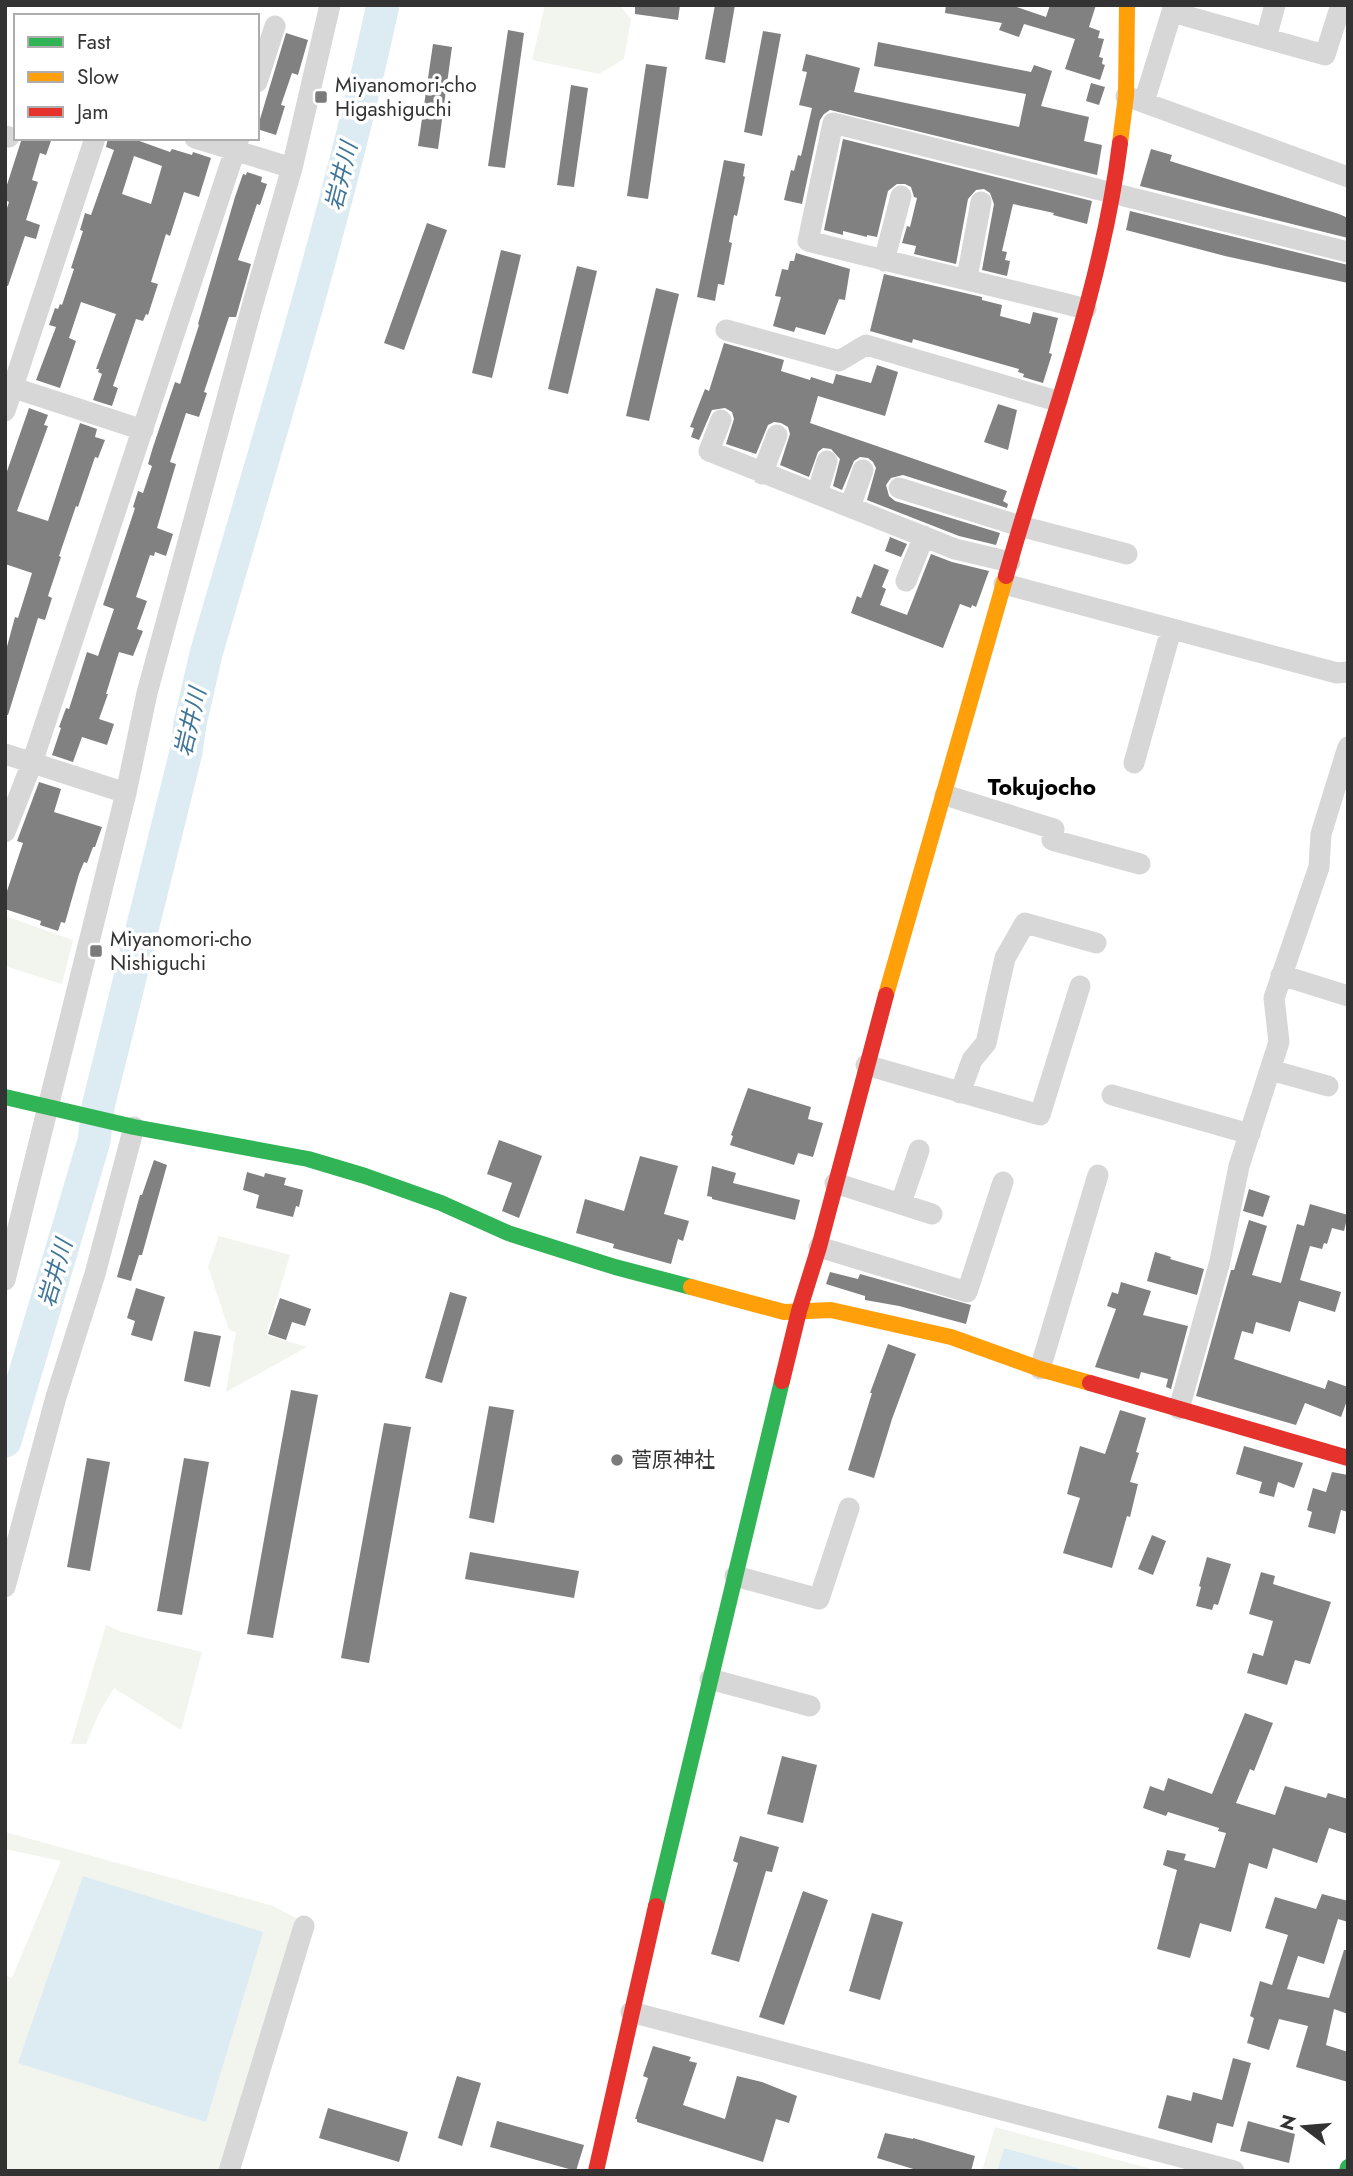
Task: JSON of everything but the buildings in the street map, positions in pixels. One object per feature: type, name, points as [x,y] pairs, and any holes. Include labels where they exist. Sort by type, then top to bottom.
[{"type":"street","points":[[5,1280],[55,1109],[147,693],[292,168],[330,5]]},
{"type":"street","points":[[1127,5],[1135,99]]},
{"type":"street","points":[[1266,38],[1275,5]]},
{"type":"street","points":[[596,2171],[631,2012],[799,1311],[819,1247],[866,1065],[1020,526],[1086,309],[1135,99],[1173,9],[1325,55],[1341,5]]},
{"type":"street","points":[[259,76],[275,26]]},
{"type":"street","points":[[1135,99],[1348,177]]},
{"type":"street","points":[[1086,309],[808,241],[833,123],[1348,252]]},
{"type":"street","points":[[5,411],[9,386],[94,140]]},
{"type":"street","points":[[207,140],[237,145],[292,168]]},
{"type":"street","points":[[5,832],[33,763],[237,145]]},
{"type":"street","points":[[884,261],[901,196]]},
{"type":"street","points":[[967,278],[981,202]]},
{"type":"street","points":[[726,330],[839,361],[866,345],[1057,401]]},
{"type":"street","points":[[9,386],[143,430]]},
{"type":"street","points":[[721,420],[709,451],[955,549],[1010,562]]},
{"type":"street","points":[[762,474],[778,435]]},
{"type":"street","points":[[817,494],[827,461]]},
{"type":"street","points":[[850,507],[863,470]]},
{"type":"street","points":[[899,488],[1020,526],[1127,554]]},
{"type":"street","points":[[906,581],[924,536]]},
{"type":"street","points":[[1004,584],[1336,673],[1348,672]]},
{"type":"street","points":[[1134,763],[1171,630]]},
{"type":"street","points":[[1179,1409],[1220,1261],[1239,1166],[1279,1042],[1274,998],[1319,867],[1321,834],[1348,747]]},
{"type":"street","points":[[5,754],[126,793]]},
{"type":"street","points":[[945,795],[1054,829],[1052,840],[1140,864]]},
{"type":"street","points":[[960,1093],[972,1060],[986,1043],[1005,958],[1025,923],[1096,943]]},
{"type":"street","points":[[1281,975],[1348,996]]},
{"type":"street","points":[[866,1065],[1040,1115],[1080,986]]},
{"type":"street","points":[[1270,1070],[1328,1086]]},
{"type":"street","points":[[1112,1095],[1250,1134]]},
{"type":"street","points":[[5,1097],[129,1126],[308,1159],[440,1203],[508,1233],[615,1267],[784,1312],[831,1310],[951,1337],[1040,1369],[1348,1458]]},
{"type":"street","points":[[5,1587],[56,1397],[95,1273],[129,1126]]},
{"type":"street","points":[[901,1203],[919,1150]]},
{"type":"street","points":[[1040,1369],[1098,1175]]},
{"type":"street","points":[[819,1247],[967,1292],[1003,1182]]},
{"type":"street","points":[[835,1183],[932,1214]]},
{"type":"street","points":[[735,1576],[819,1599],[849,1508]]},
{"type":"street","points":[[710,1679],[810,1706]]},
{"type":"street","points":[[229,2171],[304,1926]]},
{"type":"street","points":[[631,2012],[1234,2171]]},
{"type":"shaded area","points":[[545,5],[619,5],[631,19],[624,59],[599,74],[532,60]]},
{"type":"shaded area","points":[[5,916],[73,940],[62,984],[5,966]]},
{"type":"shaded area","points":[[219,1236],[290,1255],[266,1335],[307,1347],[226,1392],[236,1332],[229,1330],[208,1267]]},
{"type":"shaded area","points":[[106,1625],[122,1632],[202,1652],[181,1730],[114,1688],[99,1713],[86,1744],[71,1744]]},
{"type":"shaded area","points":[[5,1832],[273,1906],[298,1919],[222,2171],[5,2171],[5,1975],[12,1978],[61,1861],[5,1849]],"holes":[[[83,1876],[262,1932],[206,2122],[55,1958]]]},
{"type":"shaded area","points":[[83,1876],[263,1932],[206,2122],[18,2063]]},
{"type":"shaded area","points":[[995,2127],[1159,2171],[1089,2171],[1004,2148],[997,2171],[982,2171]]},
{"type":"shaded area","points":[[1004,2148],[1089,2171],[997,2171]]},
{"type":"waterway","name":"岩井川","points":[[5,1441],[94,1141],[98,1107],[186,752],[206,654],[322,250],[383,5]]},
{"type":"traffic: fast","points":[[5,1097],[134,1127],[308,1159],[441,1203],[508,1233],[615,1267],[691,1287]]},
{"type":"traffic: fast","points":[[656,1906],[782,1381]]},
{"type":"traffic: fast","points":[[1347,2171],[1348,2167]]},
{"type":"traffic: slow","points":[[1120,143],[1126,96],[1127,5]]},
{"type":"traffic: slow","points":[[886,995],[1006,576]]},
{"type":"traffic: slow","points":[[691,1287],[784,1312],[831,1310],[951,1337],[1040,1369],[1090,1383]]},
{"type":"traffic: jam","points":[[1006,576],[1087,307],[1112,198],[1120,143]]},
{"type":"traffic: jam","points":[[782,1381],[886,995]]},
{"type":"traffic: jam","points":[[1090,1383],[1348,1458]]},
{"type":"traffic: jam","points":[[596,2171],[656,1906]]},
{"type":"place","name":"Miyanomori-cho Higashiguchi","points":[[321,97]]},
{"type":"place","name":"Miyanomori-cho Nishiguchi","points":[[96,951]]},
{"type":"place","name":"菅原神社","points":[[617,1460]]},
{"type":"district","name":"Tokujocho","points":[[1042,787]]}]
